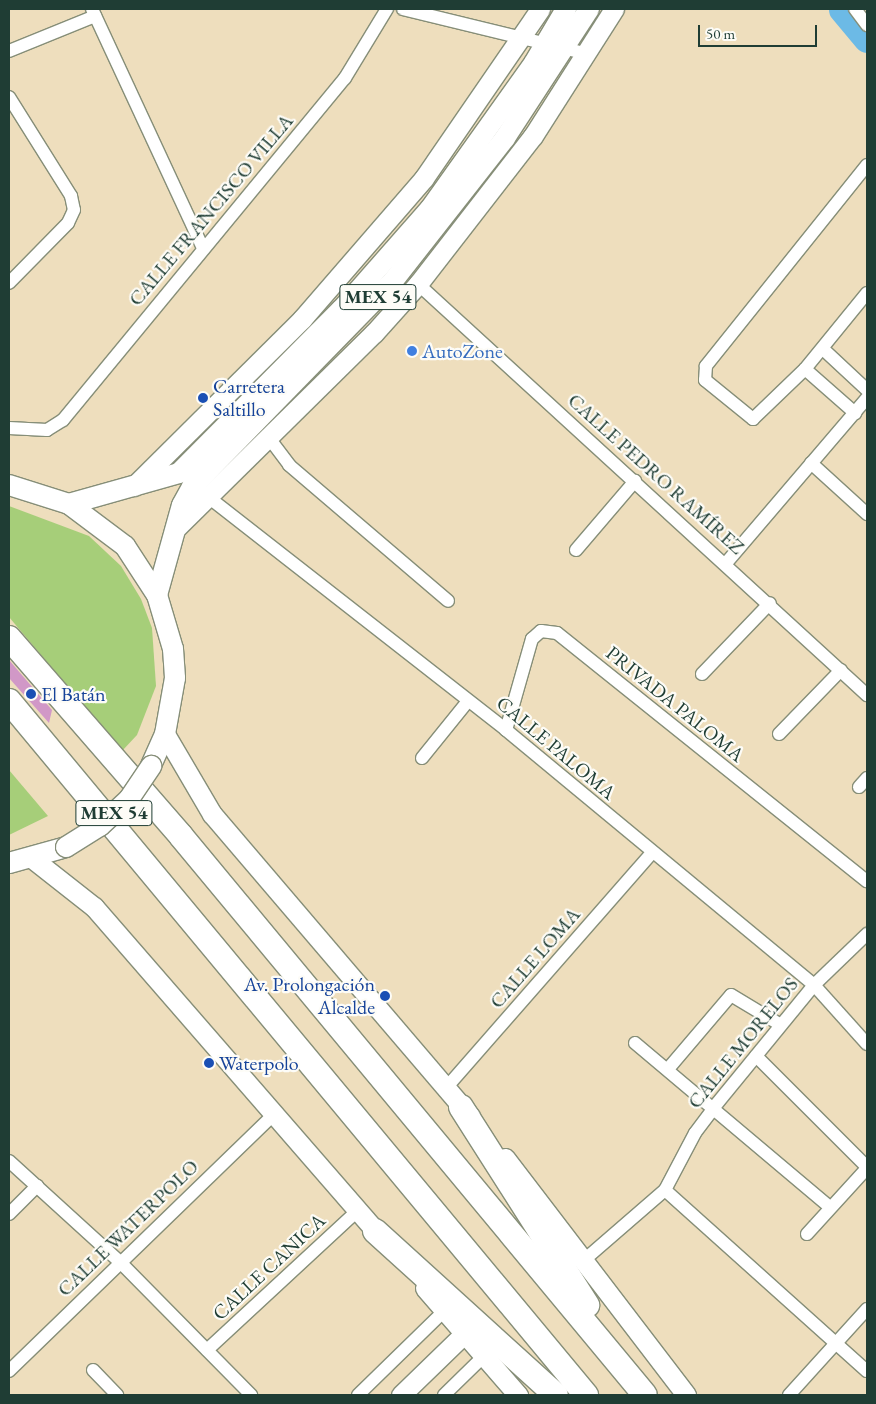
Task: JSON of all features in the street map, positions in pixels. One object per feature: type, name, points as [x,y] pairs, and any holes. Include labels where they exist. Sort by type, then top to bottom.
[{"type":"highway","points":[[9,638],[181,836],[646,1395]]},
{"type":"highway","points":[[9,701],[586,1395]]},
{"type":"highway","points":[[461,1107],[524,1211],[646,1395]]},
{"type":"highway","points":[[375,1231],[556,1395]]},
{"type":"main road","name":"MEX 54","points":[[69,504],[179,473],[342,310],[430,209],[546,44],[566,9]]},
{"type":"main road","name":"MEX 54","points":[[157,595],[175,529],[192,487],[393,281],[505,138],[566,49],[589,9]]},
{"type":"main road","name":"MEX 54","points":[[9,485],[69,504],[125,546],[157,595],[173,649],[175,678],[165,734],[152,766],[129,799],[100,826],[66,847],[33,859],[9,863]]},
{"type":"street","name":"CALLE FRANCISCO VILLA","points":[[9,428],[53,428],[345,78],[387,9]]},
{"type":"street","points":[[403,9],[587,54]]},
{"type":"street","points":[[134,486],[308,311],[424,178],[522,38],[540,9]]},
{"type":"street","points":[[175,529],[269,438],[418,284],[533,136],[614,9]]},
{"type":"street","points":[[9,51],[94,12],[203,248]]},
{"type":"street","points":[[9,97],[71,196],[74,210],[68,223],[9,283]]},
{"type":"street","points":[[867,166],[703,373],[705,380],[753,419],[805,370],[867,293]]},
{"type":"street","name":"CALLE PEDRO RAMÍREZ","points":[[418,284],[727,562],[867,694]]},
{"type":"street","points":[[823,348],[867,390]]},
{"type":"street","points":[[805,370],[855,413]]},
{"type":"street","points":[[727,562],[867,398]]},
{"type":"street","points":[[269,438],[290,466],[448,601]]},
{"type":"street","points":[[812,463],[867,514]]},
{"type":"street","points":[[576,550],[635,481]]},
{"type":"street","name":"CALLE PALOMA","points":[[207,496],[506,730],[652,853],[814,985],[867,1044]]},
{"type":"street","points":[[702,674],[770,603]]},
{"type":"street","name":"PRIVADA PALOMA","points":[[506,730],[532,639],[541,631],[557,633],[867,881]]},
{"type":"street","points":[[779,734],[841,670]]},
{"type":"street","points":[[422,758],[468,701]]},
{"type":"street","points":[[165,734],[212,814],[446,1088],[583,1260],[686,1395]]},
{"type":"street","name":"CALLE LOMA","points":[[446,1088],[652,853]]},
{"type":"street","points":[[33,859],[94,907],[518,1395]]},
{"type":"street","name":"CALLE MORELOS","points":[[665,1190],[695,1133],[715,1106],[814,985],[867,934]]},
{"type":"street","points":[[668,1069],[731,995],[781,1025]]},
{"type":"street","points":[[635,1043],[715,1106],[830,1207]]},
{"type":"street","points":[[756,1056],[867,1167],[807,1234]]},
{"type":"street","name":"CALLE WATERPOLO","points":[[9,1371],[274,1114]]},
{"type":"street","points":[[9,1161],[120,1262],[251,1395]]},
{"type":"street","points":[[9,1214],[37,1186]]},
{"type":"street","points":[[583,1260],[665,1190],[867,1371]]},
{"type":"street","name":"CALLE CANICA","points":[[207,1350],[358,1210]]},
{"type":"street","points":[[789,1395],[867,1309]]},
{"type":"street","points":[[358,1395],[444,1310]]},
{"type":"street","points":[[401,1395],[464,1334]]},
{"type":"street","points":[[444,1395],[484,1356]]},
{"type":"street","points":[[93,1370],[117,1395]]},
{"type":"green space","points":[[9,506],[89,536],[121,566],[141,599],[152,628],[156,686],[137,735],[122,751],[9,617]]},
{"type":"green space","points":[[9,770],[48,816],[9,835]]},
{"type":"building","name":"El Batán","points":[[9,660],[52,710],[49,723],[9,678]]},
{"type":"waterway","points":[[843,9],[867,38]]},
{"type":"place","name":"AutoZone","points":[[412,351]]},
{"type":"place","name":"Carretera Saltillo","points":[[203,398]]},
{"type":"place","name":"El Batán","points":[[31,694]]},
{"type":"place","name":"Av. Prolongación Alcalde","points":[[385,996]]},
{"type":"place","name":"Waterpolo","points":[[209,1063]]}]
